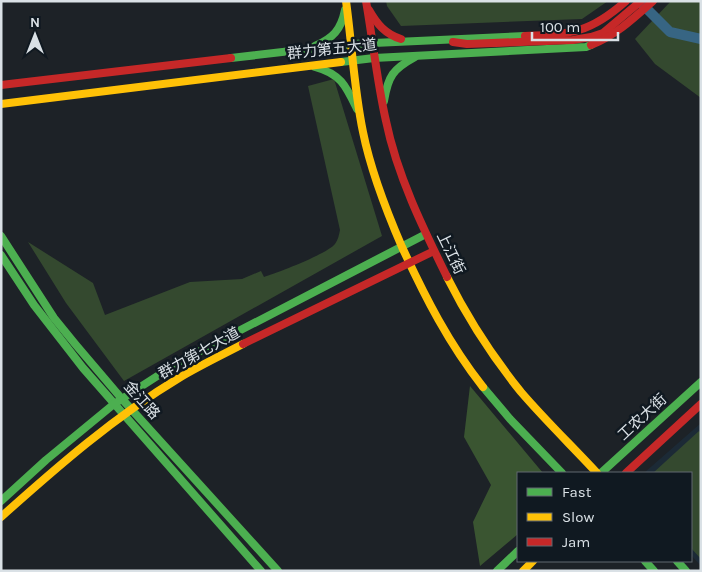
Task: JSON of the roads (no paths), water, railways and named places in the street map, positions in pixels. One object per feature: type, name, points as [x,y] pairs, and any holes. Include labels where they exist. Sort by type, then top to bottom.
[{"type":"main road","name":"群力第五大道","points":[[1,85],[352,44],[576,32],[595,26],[626,1]]},
{"type":"main road","points":[[431,40],[467,44],[573,40],[592,37],[603,32],[641,1]]},
{"type":"main road","name":"群力第五大道","points":[[1,104],[353,60],[586,47],[605,40],[653,1]]},
{"type":"main road","points":[[346,3],[360,113],[369,156],[379,191],[409,262],[437,319],[463,359],[490,395],[528,439],[561,472]]},
{"type":"main road","points":[[306,49],[325,42],[339,31],[343,22],[346,3]]},
{"type":"main road","points":[[366,3],[375,22],[384,32],[408,41]]},
{"type":"main road","name":"上江街","points":[[366,3],[386,122],[397,161],[434,251],[463,309],[484,343],[522,393],[596,472]]},
{"type":"main road","points":[[383,106],[386,86],[392,72],[417,56]]},
{"type":"main road","points":[[305,66],[325,69],[334,73],[341,79],[360,113]]},
{"type":"main road","name":"群力第七大道","points":[[1,501],[46,460],[114,404],[179,362],[426,234]]},
{"type":"main road","name":"金江路","points":[[1,236],[54,318],[122,399],[278,571]]},
{"type":"main road","name":"群力第七大道","points":[[1,517],[53,470],[132,409],[179,378],[434,251]]},
{"type":"main road","name":"金江路","points":[[1,255],[50,328],[114,404],[261,571]]},
{"type":"main road","name":"工农大街","points":[[602,472],[701,382]]},
{"type":"main road","name":"工农大街","points":[[627,472],[701,404]]},
{"type":"main road","points":[[497,571],[517,552]]},
{"type":"main road","points":[[523,571],[532,562]]},
{"type":"main road","points":[[645,562],[654,571]]},
{"type":"waterway","points":[[639,1],[670,32],[701,39]]}]
